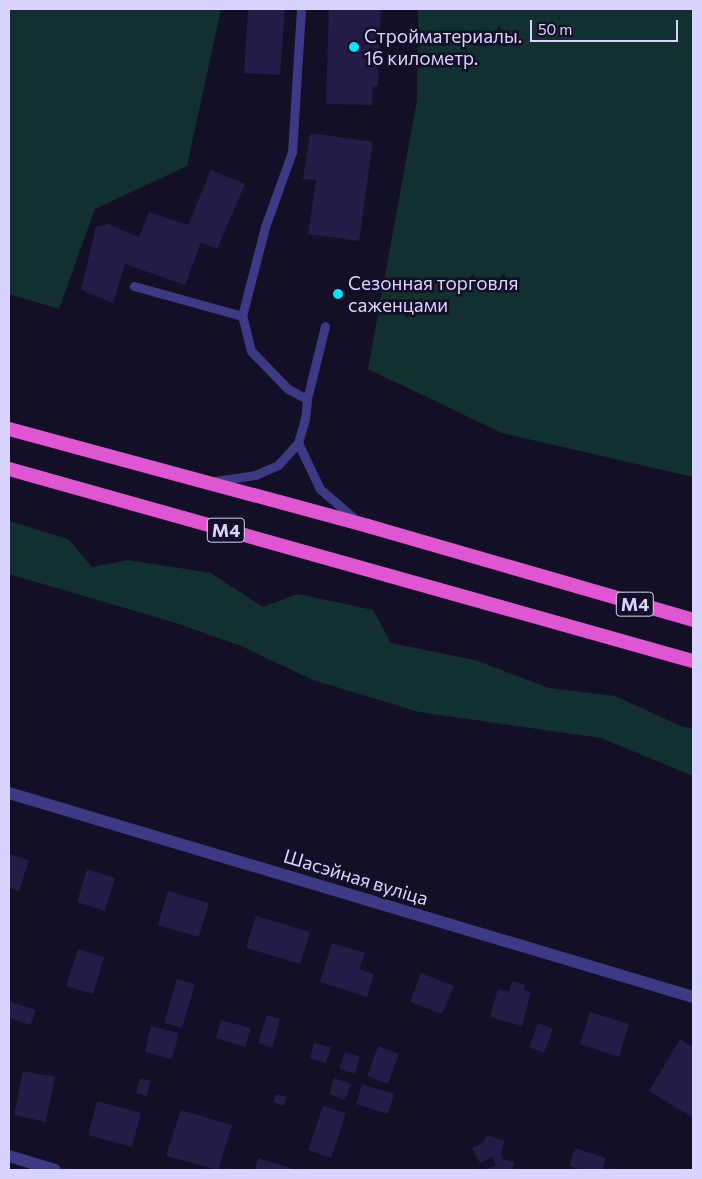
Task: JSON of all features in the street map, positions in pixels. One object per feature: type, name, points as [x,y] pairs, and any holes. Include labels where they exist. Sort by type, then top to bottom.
[{"type":"highway","name":"М4","points":[[9,429],[368,526],[693,620]]},
{"type":"highway","name":"М4","points":[[9,469],[693,661]]},
{"type":"street","name":"Шасэйная вуліца","points":[[9,793],[693,997]]},
{"type":"street","points":[[9,1156],[55,1170]]},
{"type":"lane","points":[[301,9],[292,152],[265,227],[242,316],[251,350],[288,390],[307,399]]},
{"type":"lane","points":[[134,286],[242,316]]},
{"type":"lane","points":[[205,482],[254,474],[278,466],[298,443],[325,326]]},
{"type":"lane","points":[[298,443],[320,489],[336,505],[368,526]]},
{"type":"green space","points":[[9,9],[221,9],[187,166],[95,209],[59,309],[9,294]]},
{"type":"green space","points":[[418,9],[693,9],[693,477],[502,433],[368,369],[417,100]]},
{"type":"green space","points":[[9,521],[68,539],[92,567],[128,560],[211,573],[263,607],[298,594],[373,610],[391,643],[475,660],[549,688],[615,696],[683,727],[693,728],[693,776],[601,738],[419,712],[313,680],[241,646],[176,623],[9,574]]},
{"type":"building","points":[[248,9],[285,9],[280,75],[244,73]]},
{"type":"building","name":"Стройматериалы. 16 километр.","points":[[329,9],[381,9],[378,86],[373,86],[372,105],[326,104]]},
{"type":"building","points":[[310,133],[373,142],[359,241],[308,234],[316,180],[303,179]]},
{"type":"building","points":[[211,170],[245,184],[217,249],[201,242],[185,285],[125,264],[113,303],[81,290],[96,227],[108,224],[139,237],[149,212],[188,225]]},
{"type":"building","points":[[9,854],[29,860],[19,891],[9,888]]},
{"type":"building","points":[[87,869],[115,878],[105,911],[77,902]]},
{"type":"building","points":[[168,891],[209,903],[199,937],[158,925]]},
{"type":"building","points":[[256,916],[310,932],[300,964],[246,948]]},
{"type":"building","points":[[332,943],[365,953],[359,969],[374,974],[367,997],[320,982]]},
{"type":"building","points":[[78,949],[104,957],[93,994],[66,986]]},
{"type":"building","points":[[421,973],[454,986],[442,1014],[410,1002]]},
{"type":"building","points":[[177,979],[195,984],[182,1028],[164,1023]]},
{"type":"building","points":[[512,981],[525,985],[524,990],[531,992],[522,1026],[490,1017],[498,989],[509,992]]},
{"type":"building","points":[[9,1001],[36,1010],[31,1025],[9,1018]]},
{"type":"building","points":[[590,1012],[629,1024],[619,1057],[580,1044]]},
{"type":"building","points":[[267,1015],[280,1019],[272,1048],[258,1043]]},
{"type":"building","points":[[221,1020],[251,1028],[245,1047],[216,1038]]},
{"type":"building","points":[[538,1023],[553,1029],[544,1053],[529,1047]]},
{"type":"building","points":[[151,1026],[179,1033],[172,1059],[145,1052]]},
{"type":"building","points":[[680,1039],[693,1047],[693,1118],[649,1091]]},
{"type":"building","points":[[314,1043],[331,1047],[326,1063],[310,1058]]},
{"type":"building","points":[[378,1046],[399,1054],[388,1084],[367,1076]]},
{"type":"building","points":[[345,1052],[360,1057],[355,1074],[339,1069]]},
{"type":"building","points":[[23,1071],[55,1077],[46,1122],[14,1115]]},
{"type":"building","points":[[140,1078],[151,1081],[146,1096],[136,1093]]},
{"type":"building","points":[[334,1078],[351,1084],[345,1100],[329,1094]]},
{"type":"building","points":[[362,1084],[394,1094],[388,1114],[356,1104]]},
{"type":"building","points":[[276,1094],[287,1097],[284,1106],[273,1102]]},
{"type":"building","points":[[97,1101],[141,1113],[132,1147],[88,1135]]},
{"type":"building","points":[[323,1106],[346,1113],[331,1158],[308,1150]]},
{"type":"building","points":[[181,1110],[232,1125],[218,1170],[166,1156]]},
{"type":"building","points":[[487,1135],[505,1141],[501,1152],[503,1159],[514,1162],[512,1170],[484,1170],[496,1165],[492,1157],[480,1163],[472,1148],[484,1142]]},
{"type":"building","points":[[575,1148],[606,1158],[602,1170],[582,1170],[569,1166]]},
{"type":"building","points":[[258,1158],[298,1170],[255,1170]]},
{"type":"place","name":"Стройматериалы. 16 километр.","points":[[354,47]]},
{"type":"place","name":"Сезонная торговля саженцами","points":[[338,294]]}]
